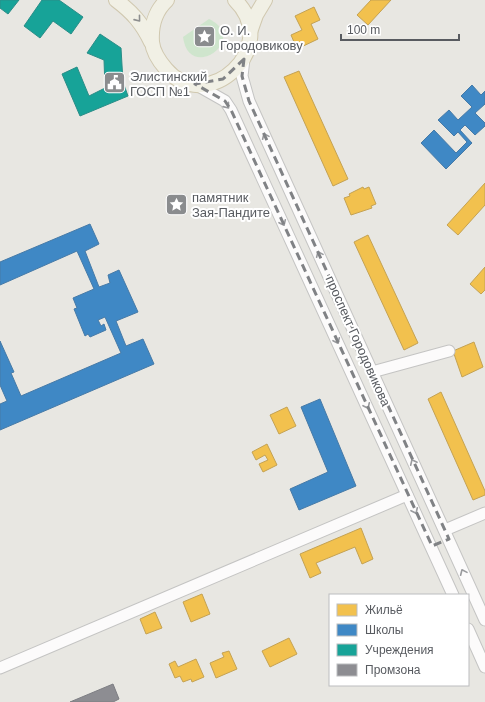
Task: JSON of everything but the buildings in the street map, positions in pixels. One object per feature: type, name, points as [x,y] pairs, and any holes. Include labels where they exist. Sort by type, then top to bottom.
[{"type":"main road","points":[[116,0],[132,12],[144,26],[158,60],[169,73],[181,80],[195,84],[210,84],[223,79],[235,71],[244,59],[249,46],[250,32],[256,15],[264,1]]},
{"type":"main road","points":[[152,44],[152,27],[157,13],[167,0]]},
{"type":"main road","points":[[235,0],[240,5],[247,18],[250,32]]},
{"type":"street","name":"проспект Городовикова","points":[[244,59],[242,76],[249,102],[397,430],[447,535],[485,620]]},
{"type":"street","name":"проспект Городовикова","points":[[195,84],[218,97],[231,110],[432,546],[453,594]]},
{"type":"street","points":[[372,372],[449,351]]},
{"type":"street","points":[[381,438],[397,430]]},
{"type":"street","points":[[0,668],[408,495]]},
{"type":"street","points":[[432,546],[447,535],[485,513]]},
{"type":"street","points":[[469,631],[485,667]]},
{"type":"highlighted area","points":[[244,59],[242,76],[249,101],[449,539],[432,546],[231,110],[225,101],[195,84],[223,79]]},
{"type":"green space","points":[[209,19],[220,27],[223,37],[220,46],[214,53],[205,57],[195,56],[188,50],[183,37]]},
{"type":"place","name":"О. И. Городовикову","points":[[205,37]]},
{"type":"place","name":"Элистинский ГОСП №1","points":[[115,83]]},
{"type":"place","name":"памятник Зая-Пандите","points":[[177,204]]}]
